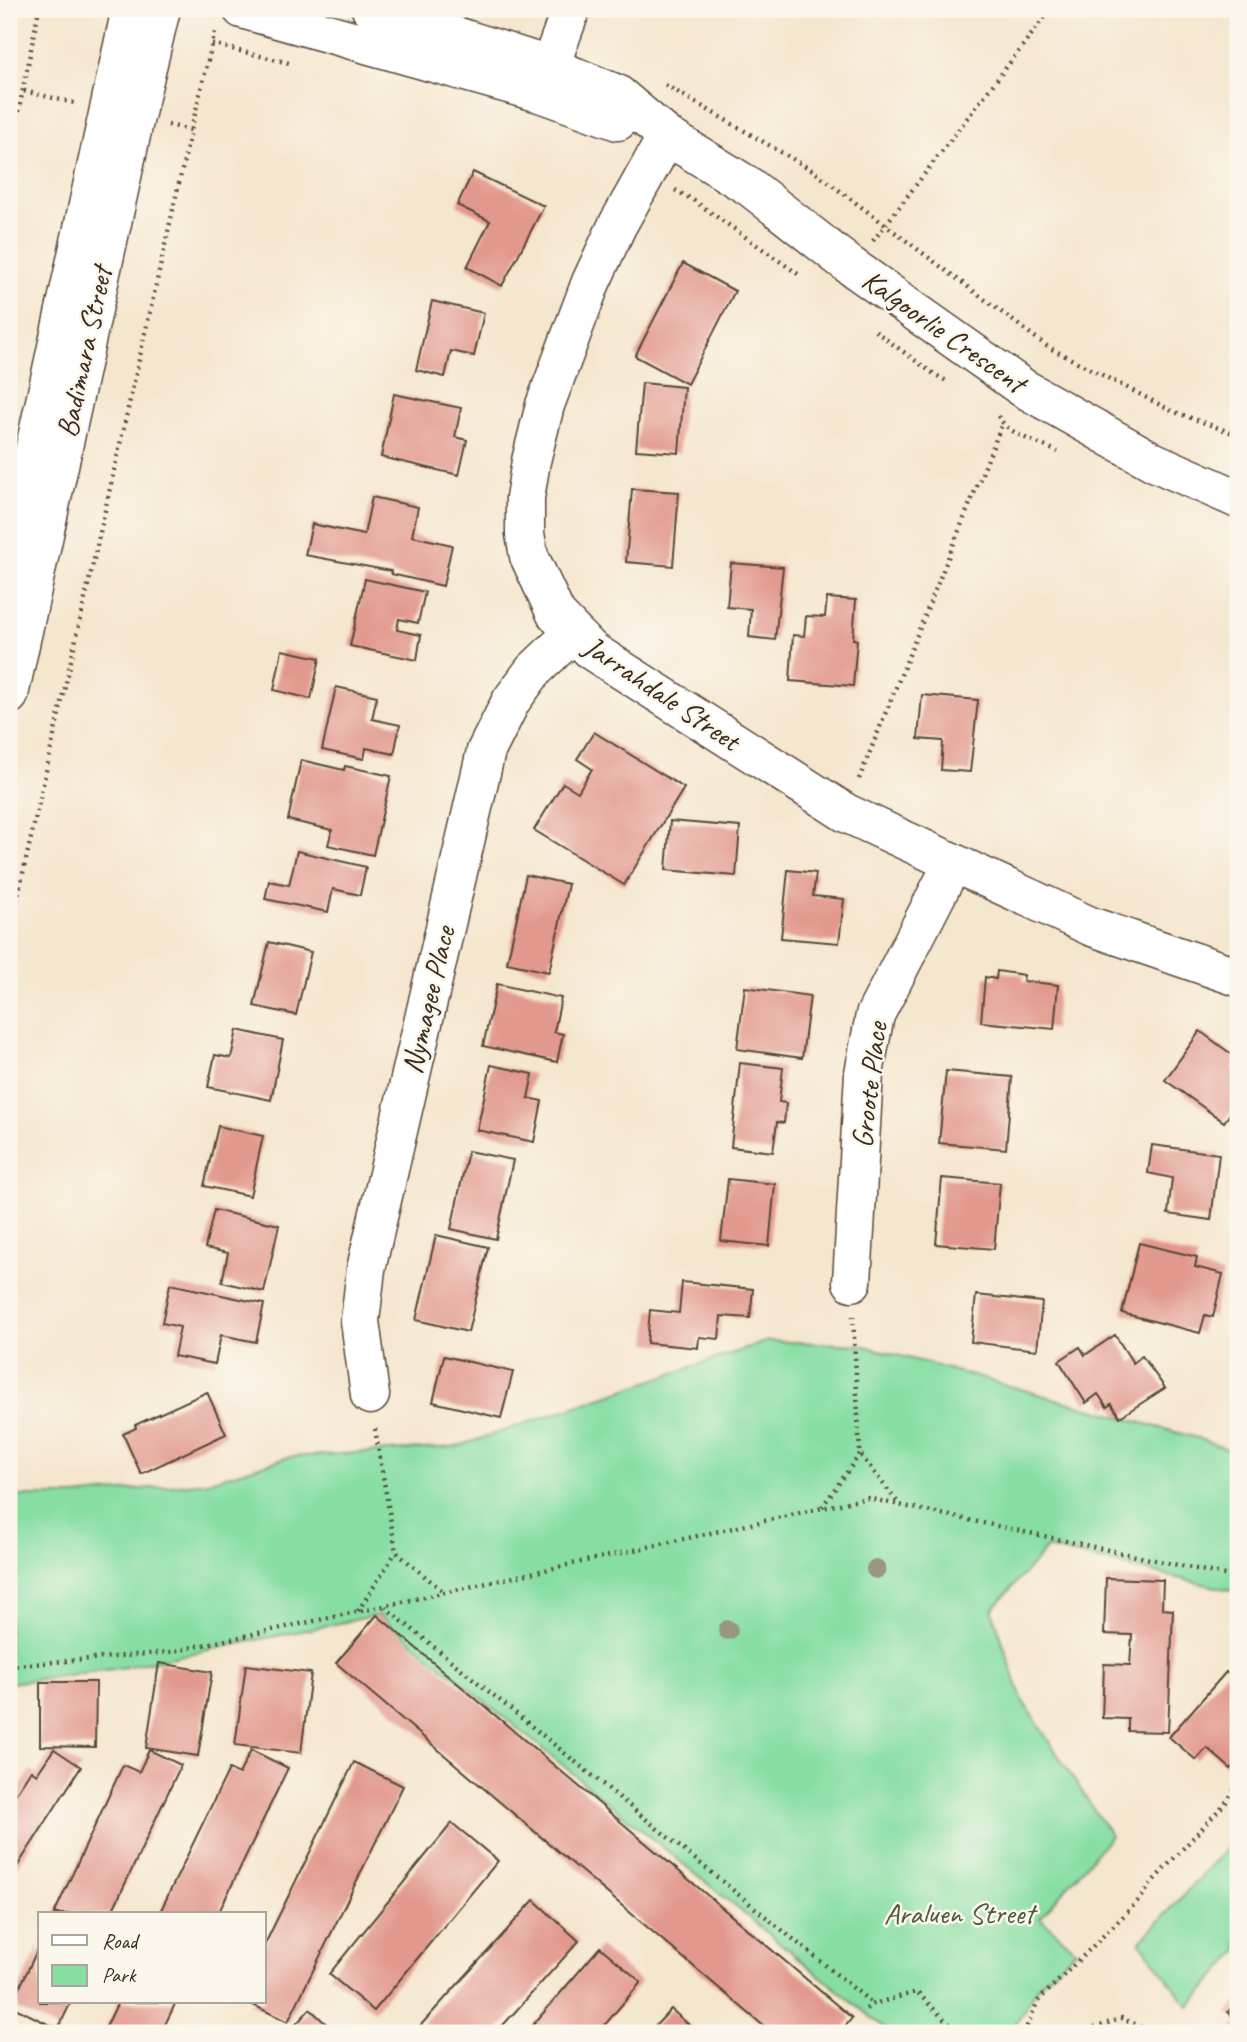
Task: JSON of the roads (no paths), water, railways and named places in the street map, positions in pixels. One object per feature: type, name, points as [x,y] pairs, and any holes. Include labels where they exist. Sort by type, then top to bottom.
[{"type":"street","name":"Badimara Street","points":[[9,566],[131,9]]},
{"type":"street","name":"Badimara Street","points":[[9,695],[161,9]]},
{"type":"street","name":"Kalgoorlie Crescent","points":[[242,9],[617,94],[667,136],[750,187],[853,268],[1023,388],[1154,462],[1238,499]]},
{"type":"street","name":"Kalgoorlie Crescent","points":[[371,9],[545,79]]},
{"type":"street","points":[[545,79],[570,9]]},
{"type":"street","name":"Jarrahdale Street","points":[[667,136],[617,226],[591,282],[545,405],[531,461],[525,498],[525,534],[529,556],[556,614],[592,651],[846,813],[1090,926],[1238,978]]},
{"type":"street","name":"Nymagee Place","points":[[370,1395],[360,1321],[366,1269],[486,751],[511,701],[526,681],[573,633]]},
{"type":"street","name":"Groote Place","points":[[852,1282],[864,1073],[875,1015],[954,863]]},
{"type":"park label","name":"Araluen Street","points":[[959,1913]]}]
